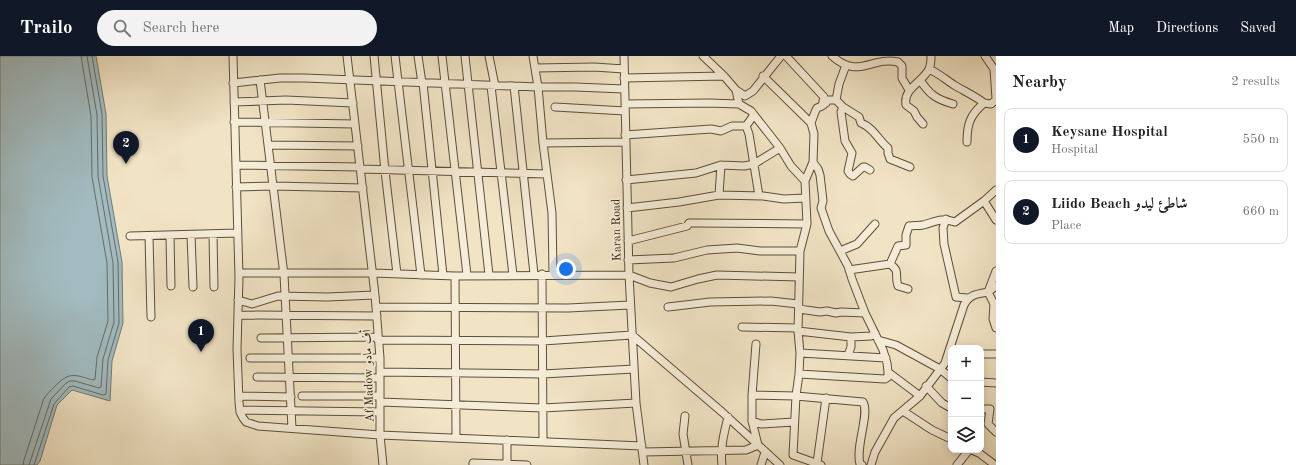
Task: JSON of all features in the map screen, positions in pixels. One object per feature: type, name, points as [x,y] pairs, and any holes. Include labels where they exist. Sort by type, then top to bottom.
[{"type":"street","points":[[233,56],[239,273],[237,349],[240,410],[243,418],[252,424],[380,435],[383,465]]},
{"type":"street","name":"Af Madow أف مادو","points":[[347,56],[377,316],[380,358],[380,435],[507,440],[686,451],[746,450],[758,445]]},
{"type":"street","points":[[374,56],[378,81],[385,170],[397,274]]},
{"type":"street","points":[[396,56],[421,275]]},
{"type":"street","points":[[418,56],[423,83],[442,275]]},
{"type":"street","points":[[442,56],[467,275]]},
{"type":"street","points":[[465,56],[489,275]]},
{"type":"street","points":[[489,56],[512,275]]},
{"type":"street","points":[[533,56],[538,87],[543,143],[552,213],[553,274]]},
{"type":"street","name":"Karan Road","points":[[624,56],[628,275],[636,402],[644,465]]},
{"type":"street","points":[[704,56],[736,90],[745,96],[749,94]]},
{"type":"street","points":[[781,56],[749,94],[749,103],[753,113],[780,148],[791,166],[805,180]]},
{"type":"street","points":[[786,56],[824,97],[822,106]]},
{"type":"street","points":[[832,56],[846,65],[858,67],[873,62],[894,59],[902,66],[902,78],[909,90]]},
{"type":"street","points":[[923,124],[914,111],[906,105],[905,99],[909,90],[929,69],[931,56]]},
{"type":"street","points":[[929,69],[937,72],[954,85],[975,96],[984,103],[992,104],[996,99],[995,70],[985,56]]},
{"type":"street","points":[[836,100],[846,65]]},
{"type":"street","points":[[535,68],[594,67],[624,69]]},
{"type":"street","points":[[624,78],[724,76]]},
{"type":"street","points":[[763,76],[811,123],[814,134],[813,162],[805,180],[807,224],[800,250],[798,306],[800,353],[794,422],[793,455],[819,464],[826,398]]},
{"type":"street","points":[[233,83],[304,78],[493,86],[624,89]]},
{"type":"street","points":[[260,80],[284,273],[292,428]]},
{"type":"street","points":[[920,80],[931,94],[939,99],[954,104]]},
{"type":"street","points":[[514,86],[534,274]]},
{"type":"street","points":[[736,90],[740,104]]},
{"type":"street","points":[[234,102],[286,100],[352,103]]},
{"type":"street","points":[[811,123],[817,108],[822,106],[828,100],[836,100],[843,107],[859,116],[861,123],[873,131],[888,148],[890,159],[910,167]]},
{"type":"street","points":[[555,107],[625,107],[709,103],[740,104],[753,113]]},
{"type":"street","points":[[967,142],[967,131],[970,118],[984,103]]},
{"type":"street","points":[[843,107],[841,112],[845,142],[852,153],[848,171],[853,176],[865,166],[870,170]]},
{"type":"street","points":[[753,113],[746,126],[759,196]]},
{"type":"street","points":[[234,122],[355,124]]},
{"type":"street","points":[[543,143],[625,138],[711,129],[725,131],[732,126],[746,126]]},
{"type":"street","points":[[268,145],[358,146]]},
{"type":"street","points":[[626,180],[696,173],[721,165],[744,166],[754,164],[780,148]]},
{"type":"street","points":[[799,374],[886,379],[888,377],[886,358],[872,325],[865,313],[849,270],[830,231],[821,208],[823,201],[820,175],[813,162]]},
{"type":"street","points":[[236,165],[547,174]]},
{"type":"street","points":[[719,195],[721,165]]},
{"type":"street","points":[[236,187],[273,186],[363,188]]},
{"type":"street","points":[[890,264],[897,246],[906,245],[906,235],[910,226],[946,219],[955,222],[984,201],[996,190]]},
{"type":"street","points":[[627,208],[679,202],[719,195],[759,196],[784,199],[805,198]]},
{"type":"street","points":[[984,201],[996,220]]},
{"type":"street","points":[[946,219],[943,228],[944,244],[956,297],[967,298],[976,294],[988,292],[996,286]]},
{"type":"street","points":[[628,241],[687,226],[688,223],[807,224]]},
{"type":"street","points":[[840,251],[857,244],[875,224]]},
{"type":"street","points":[[130,236],[237,233]]},
{"type":"street","points":[[214,234],[214,287]]},
{"type":"street","points":[[191,235],[194,287]]},
{"type":"street","points":[[148,236],[151,317]]},
{"type":"street","points":[[170,236],[171,286]]},
{"type":"street","points":[[628,260],[674,258],[707,250],[738,248],[760,251],[800,250]]},
{"type":"street","points":[[849,270],[890,264],[896,268],[898,286],[908,290]]},
{"type":"street","points":[[996,271],[988,292],[994,304],[993,319],[996,328]]},
{"type":"street","points":[[239,273],[373,273],[455,276],[534,274],[628,275],[650,283],[670,287],[698,279],[717,276],[755,275],[799,277]]},
{"type":"street","points":[[542,274],[543,442]]},
{"type":"street","points":[[455,276],[456,438]]},
{"type":"street","points":[[238,300],[252,304],[278,296],[327,297],[375,295]]},
{"type":"street","points":[[952,345],[967,298]]},
{"type":"street","points":[[668,307],[710,302],[771,301],[820,312],[865,313]]},
{"type":"street","points":[[376,307],[568,308],[630,306]]},
{"type":"street","points":[[238,315],[377,316]]},
{"type":"street","points":[[742,327],[798,329],[851,337],[871,336],[875,333]]},
{"type":"street","points":[[262,338],[288,337],[455,341],[542,341],[632,335],[728,417],[780,465]]},
{"type":"street","points":[[848,355],[851,347],[851,337]]},
{"type":"street","points":[[878,340],[896,345],[940,369],[948,376]]},
{"type":"street","points":[[756,344],[752,395],[752,421],[758,445]]},
{"type":"street","points":[[800,353],[886,358]]},
{"type":"street","points":[[984,354],[996,354]]},
{"type":"street","points":[[871,465],[875,452],[894,418],[920,396],[926,386],[945,363],[948,356]]},
{"type":"street","points":[[250,358],[380,358]]},
{"type":"street","points":[[257,377],[290,378],[380,375],[543,374],[634,369]]},
{"type":"street","points":[[888,372],[920,396]]},
{"type":"street","points":[[984,382],[996,383]]},
{"type":"street","points":[[926,386],[942,403],[948,406]]},
{"type":"street","points":[[752,395],[796,396],[860,401],[864,404],[863,432],[859,444],[859,459],[861,465]]},
{"type":"street","points":[[239,396],[291,397]]},
{"type":"street","points":[[302,396],[543,408],[636,402]]},
{"type":"street","points":[[993,409],[988,424],[996,432]]},
{"type":"street","points":[[240,410],[380,412]]},
{"type":"street","points":[[903,411],[948,438]]},
{"type":"street","points":[[685,416],[683,434],[688,465]]},
{"type":"street","points":[[722,465],[721,450],[728,417]]},
{"type":"street","points":[[752,421],[761,424],[794,422]]},
{"type":"street","points":[[507,440],[507,465]]},
{"type":"street","points":[[760,465],[765,452]]},
{"type":"street","points":[[957,465],[968,453]]},
{"type":"street","points":[[975,453],[990,464]]},
{"type":"street","points":[[473,465],[473,463],[527,465]]},
{"type":"water","points":[[0,56],[96,56],[106,114],[107,176],[122,262],[123,323],[112,361],[110,401],[72,390],[57,405],[40,461],[37,465],[0,465]]},
{"type":"place","name":"Liido Beach شاطئ ليدو","points":[[126,164]]},
{"type":"place","name":"Keysane Hospital","points":[[201,352]]}]
